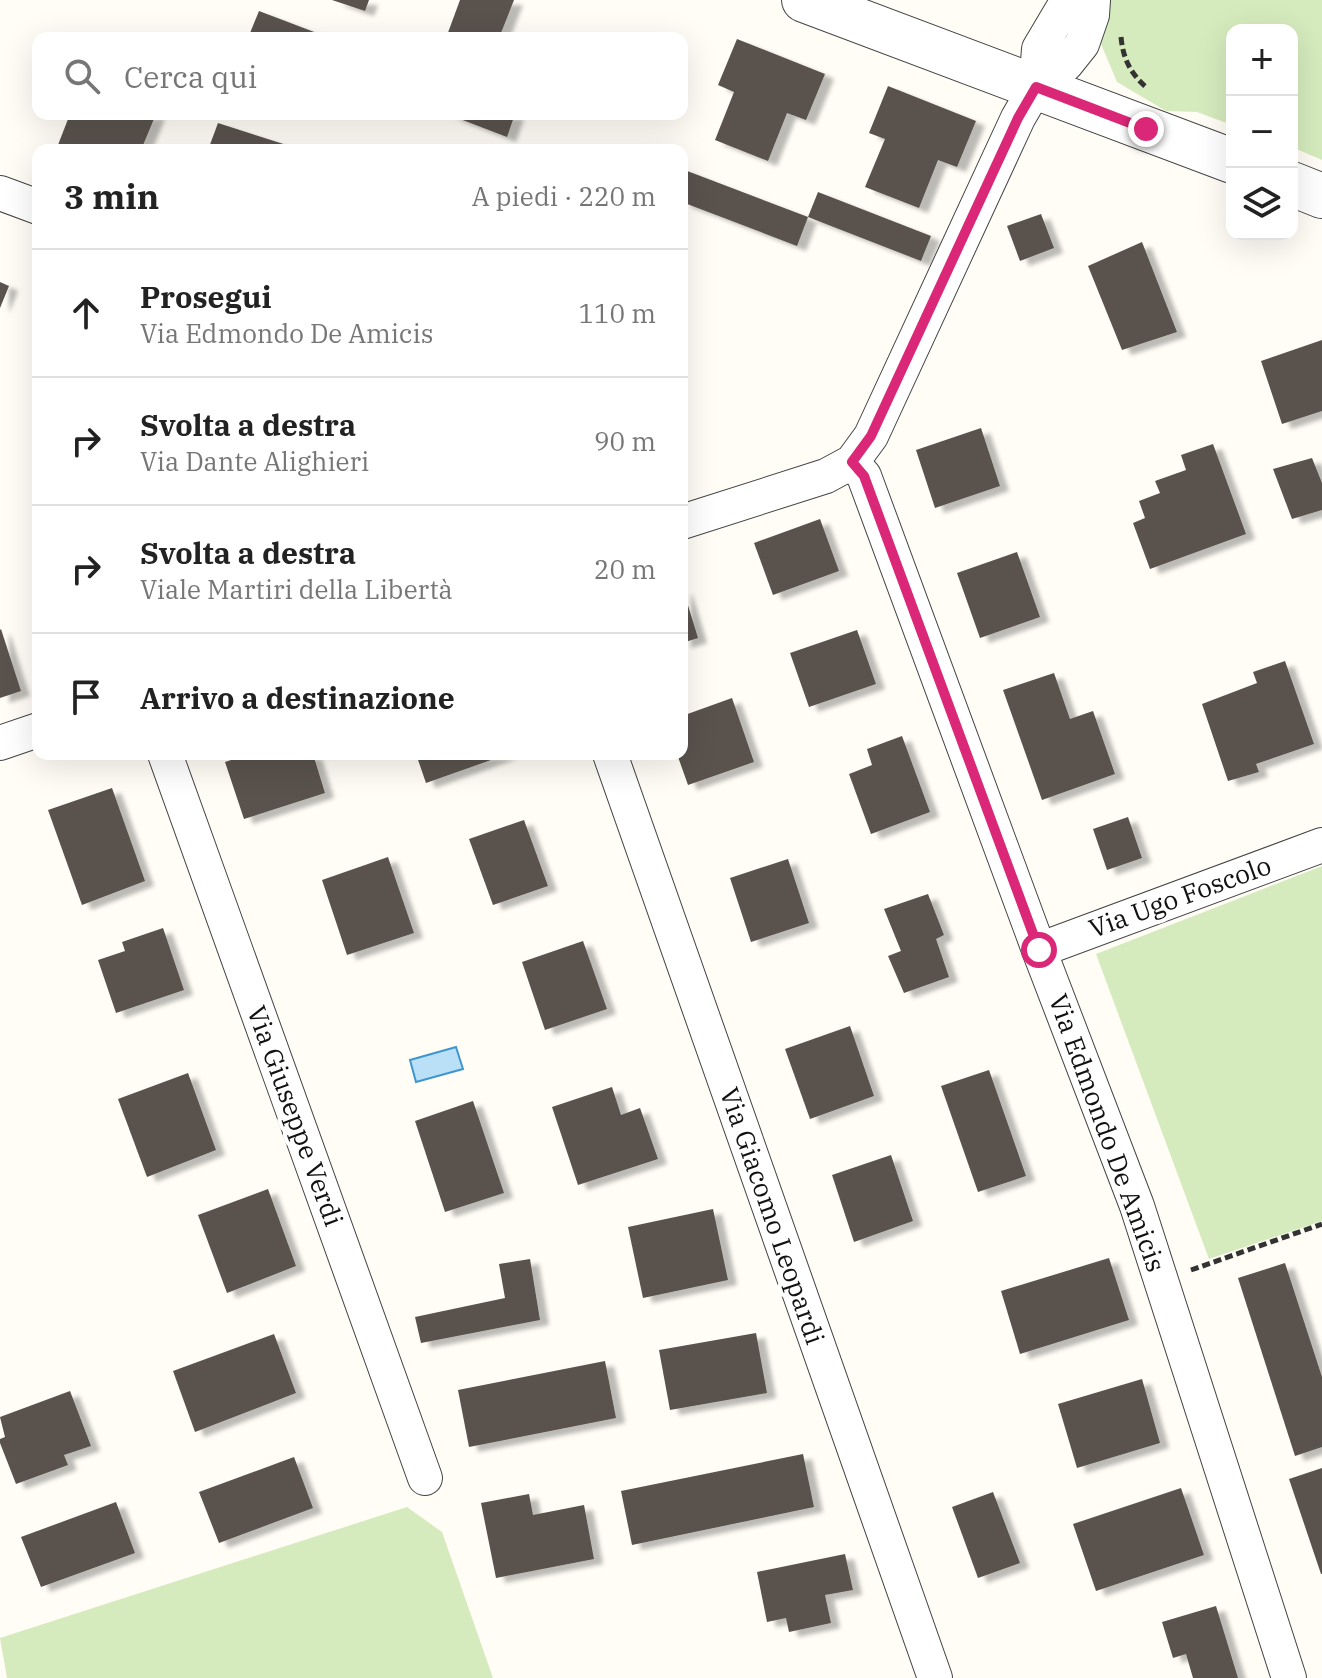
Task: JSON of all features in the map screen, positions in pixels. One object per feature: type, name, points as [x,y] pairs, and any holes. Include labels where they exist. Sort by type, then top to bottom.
[{"type":"street","points":[[804,0],[1226,159]]},
{"type":"street","points":[[688,520],[826,476],[852,462],[871,436],[1018,118],[1036,87],[1039,49],[1085,1]]},
{"type":"street","points":[[1298,186],[1322,196]]},
{"type":"street","points":[[0,193],[32,205]]},
{"type":"street","name":"Via Edmondo De Amicis","points":[[852,462],[864,476],[1137,1206],[1289,1678]]},
{"type":"street","points":[[0,743],[32,732]]},
{"type":"street","name":"Via Giuseppe Verdi","points":[[167,760],[425,1478]]},
{"type":"street","name":"Via Giacomo Leopardi","points":[[612,760],[935,1678]]},
{"type":"street","name":"Via Ugo Foscolo","points":[[1039,950],[1322,845]]},
{"type":"path","points":[[1085,1],[1119,12],[1122,54],[1134,77],[1152,92]]},
{"type":"path","points":[[1161,1280],[1322,1224]]},
{"type":"green space","points":[[1109,0],[1322,0],[1322,160],[1298,150],[1298,24],[1226,24],[1226,123],[1197,112],[1166,111],[1117,82],[1101,44]]},
{"type":"green space","points":[[1322,866],[1322,1221],[1209,1259],[1096,954]]},
{"type":"green space","points":[[407,1507],[442,1532],[493,1678],[7,1678],[0,1638]]},
{"type":"water","points":[[456,1047],[463,1069],[416,1082],[410,1060]]},
{"type":"building","points":[[332,0],[369,0],[365,11]]},
{"type":"building","points":[[460,0],[514,0],[501,32],[448,32]]},
{"type":"building","points":[[259,11],[314,32],[250,32]]},
{"type":"building","points":[[737,39],[825,74],[806,120],[787,113],[768,161],[715,140],[734,92],[718,85]]},
{"type":"building","points":[[888,86],[976,121],[957,167],[938,160],[919,208],[865,187],[885,139],[869,133]]},
{"type":"building","points":[[68,120],[154,120],[144,144],[58,144]]},
{"type":"building","points":[[463,120],[513,120],[507,137]]},
{"type":"building","points":[[218,123],[283,144],[210,144]]},
{"type":"building","points":[[688,171],[808,217],[797,246],[688,204]]},
{"type":"building","points":[[818,192],[931,236],[921,261],[808,217]]},
{"type":"building","points":[[1041,214],[1054,248],[1020,261],[1007,226]]},
{"type":"building","points":[[1142,242],[1177,332],[1122,350],[1088,266]]},
{"type":"building","points":[[0,282],[9,286],[0,308]]},
{"type":"building","points":[[1322,340],[1322,411],[1282,424],[1261,361]]},
{"type":"building","points":[[981,428],[1000,486],[935,508],[916,450]]},
{"type":"building","points":[[1213,444],[1246,534],[1150,569],[1133,523],[1145,518],[1139,501],[1160,493],[1155,481],[1186,470],[1181,455]]},
{"type":"building","points":[[1312,458],[1322,483],[1322,510],[1292,519],[1273,469]]},
{"type":"building","points":[[820,519],[839,571],[773,595],[754,543]]},
{"type":"building","points":[[1017,552],[1040,617],[980,638],[957,573]]},
{"type":"building","points":[[688,605],[698,638],[688,641]]},
{"type":"building","points":[[0,630],[21,691],[0,698]]},
{"type":"building","points":[[857,630],[876,684],[809,707],[790,653]]},
{"type":"building","points":[[1285,661],[1314,744],[1256,764],[1259,772],[1228,781],[1202,704],[1257,683],[1253,672]]},
{"type":"building","points":[[1054,673],[1070,719],[1093,711],[1115,774],[1042,800],[1003,690]]},
{"type":"building","points":[[732,698],[754,762],[688,785],[679,760],[688,760],[688,714]]},
{"type":"building","points":[[902,736],[930,812],[871,834],[849,774],[872,765],[867,749]]},
{"type":"building","points":[[315,760],[325,793],[244,819],[225,762]]},
{"type":"building","points":[[418,760],[491,760],[426,783]]},
{"type":"building","points":[[112,788],[145,881],[82,905],[48,810]]},
{"type":"building","points":[[1128,817],[1142,858],[1107,870],[1093,829]]},
{"type":"building","points":[[524,820],[548,886],[493,905],[469,839]]},
{"type":"building","points":[[388,857],[414,933],[347,955],[322,880]]},
{"type":"building","points":[[788,859],[809,923],[751,942],[730,878]]},
{"type":"building","points":[[928,894],[944,935],[936,939],[949,977],[904,993],[888,956],[901,951],[884,909]]},
{"type":"building","points":[[163,928],[184,990],[116,1013],[98,960],[125,951],[122,942]]},
{"type":"building","points":[[583,941],[607,1009],[545,1030],[522,962]]},
{"type":"building","points":[[850,1026],[874,1096],[810,1119],[785,1049]]},
{"type":"building","points":[[989,1070],[1026,1176],[978,1192],[941,1086]]},
{"type":"building","points":[[188,1073],[216,1150],[147,1177],[118,1099]]},
{"type":"building","points":[[612,1087],[621,1115],[640,1108],[658,1159],[578,1185],[552,1107]]},
{"type":"building","points":[[473,1101],[504,1193],[445,1212],[415,1121]]},
{"type":"building","points":[[891,1155],[913,1221],[854,1242],[832,1175]]},
{"type":"building","points":[[268,1189],[296,1266],[227,1293],[198,1215]]},
{"type":"building","points":[[713,1209],[728,1280],[643,1298],[628,1227]]},
{"type":"building","points":[[1109,1258],[1129,1320],[1020,1354],[1001,1291]]},
{"type":"building","points":[[530,1259],[540,1320],[421,1343],[415,1317],[505,1298],[499,1264]]},
{"type":"building","points":[[1285,1263],[1322,1377],[1322,1447],[1295,1456],[1238,1278]]},
{"type":"building","points":[[756,1333],[767,1393],[670,1410],[659,1350]]},
{"type":"building","points":[[274,1334],[296,1393],[195,1432],[173,1371]]},
{"type":"building","points":[[605,1361],[616,1418],[469,1447],[458,1390]]},
{"type":"building","points":[[1142,1379],[1160,1443],[1077,1468],[1058,1404]]},
{"type":"building","points":[[70,1391],[91,1446],[64,1455],[68,1465],[16,1484],[0,1443],[0,1439],[5,1437],[0,1417]]},
{"type":"building","points":[[803,1454],[814,1507],[632,1545],[621,1491]]},
{"type":"building","points":[[294,1457],[313,1508],[219,1543],[199,1492]]},
{"type":"building","points":[[1322,1468],[1322,1574],[1321,1574],[1289,1479]]},
{"type":"building","points":[[1181,1488],[1204,1555],[1096,1591],[1073,1524]]},
{"type":"building","points":[[993,1492],[1020,1563],[978,1578],[952,1507]]},
{"type":"building","points":[[529,1494],[533,1515],[584,1505],[594,1559],[496,1578],[481,1503]]},
{"type":"building","points":[[116,1502],[135,1553],[41,1587],[21,1537]]},
{"type":"building","points":[[845,1554],[853,1590],[825,1595],[831,1623],[789,1632],[786,1618],[767,1622],[757,1572]]},
{"type":"building","points":[[1216,1606],[1238,1678],[1193,1678],[1186,1654],[1173,1658],[1162,1622]]},
{"type":"route","points":[[1039,950],[864,476],[852,462],[871,436],[1018,118],[1036,87],[1146,129]]}]
